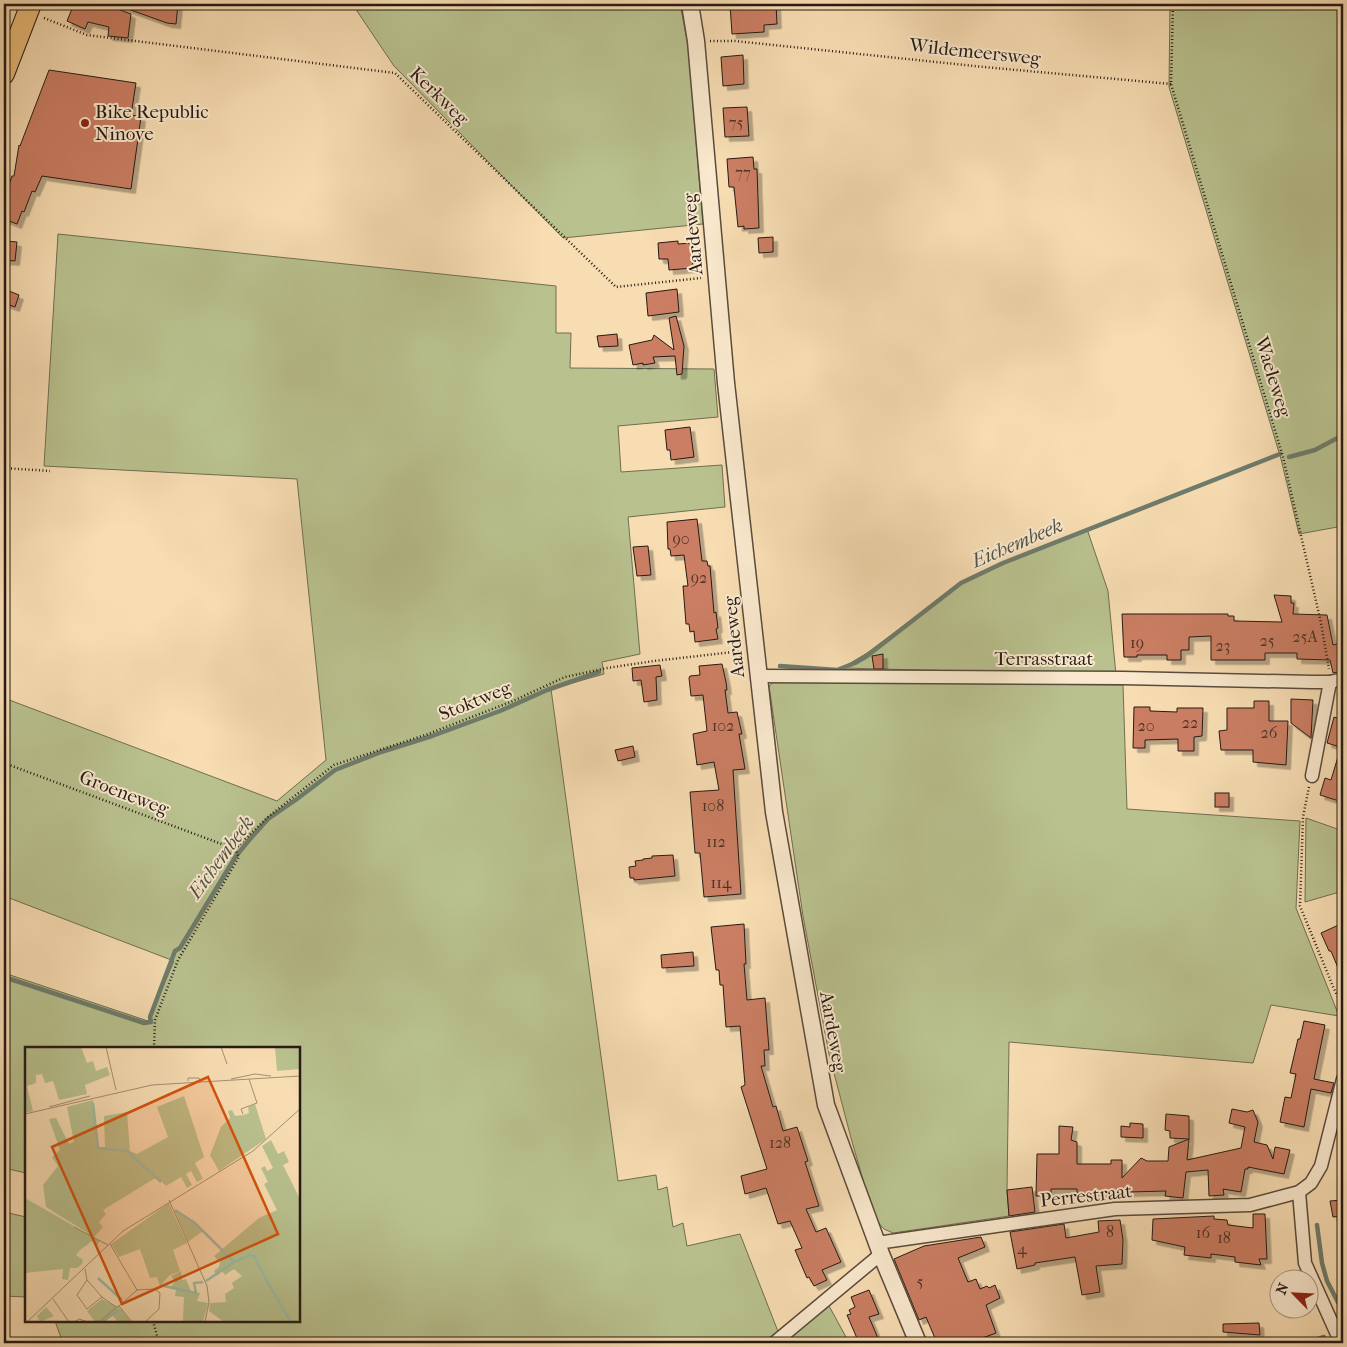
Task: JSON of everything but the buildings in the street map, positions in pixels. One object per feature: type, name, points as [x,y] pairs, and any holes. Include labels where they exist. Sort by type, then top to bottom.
[{"type":"main road","points":[[4,54],[27,6]]},
{"type":"main road","points":[[4,74],[27,6]]},
{"type":"street","name":"Aardeweg","points":[[690,4],[696,41],[726,383],[774,812],[826,1105],[879,1248],[918,1343]]},
{"type":"street","name":"Terrasstraat","points":[[758,676],[1123,678],[1330,682],[1343,679]]},
{"type":"street","points":[[1312,776],[1330,682]]},
{"type":"street","points":[[1341,1343],[1306,1263],[1300,1192],[1311,1183],[1321,1166],[1343,1079]]},
{"type":"street","name":"Perrestraat","points":[[879,1248],[1115,1209],[1250,1205],[1300,1192]]},
{"type":"street","points":[[774,1343],[879,1248]]},
{"type":"path","points":[[1171,84],[1173,4]]},
{"type":"path","name":"Kerkweg","points":[[27,6],[87,36],[395,73],[616,287],[718,277]]},
{"type":"path","name":"Wildemeersweg","points":[[696,41],[735,41],[1171,84]]},
{"type":"path","name":"Waeleweg","points":[[1171,84],[1283,457],[1321,623],[1330,682]]},
{"type":"path","points":[[4,468],[50,471]]},
{"type":"path","name":"Stoktweg","points":[[236,848],[268,816],[334,765],[428,734],[514,701],[565,677],[654,661],[756,649]]},
{"type":"path","name":"Groeneweg","points":[[4,763],[233,849],[236,848]]},
{"type":"path","points":[[1312,776],[1303,817],[1300,906],[1334,989],[1343,1006]]},
{"type":"path","points":[[154,1047],[155,1020],[178,960],[240,857],[236,848]]},
{"type":"path","points":[[153,1322],[158,1343]]},
{"type":"green space","points":[[358,4],[680,4],[688,45],[703,224],[563,238],[394,66],[357,11]]},
{"type":"green space","points":[[1170,4],[1343,4],[1343,526],[1299,534],[1281,459],[1169,87]]},
{"type":"green space","points":[[58,234],[556,286],[556,333],[571,333],[570,368],[714,369],[718,417],[618,426],[621,472],[722,465],[725,507],[628,517],[640,654],[602,662],[604,674],[551,689],[618,1181],[656,1175],[658,1190],[667,1187],[673,1227],[683,1223],[687,1246],[740,1234],[779,1334],[767,1343],[63,1343],[55,1322],[300,1322],[300,1047],[25,1047],[25,1173],[4,1168],[4,973],[148,1021],[174,961],[4,896],[4,698],[277,801],[326,760],[297,479],[44,466]]},
{"type":"green space","points":[[1087,529],[1108,591],[1116,675],[842,668],[867,653],[961,583],[1003,563]]},
{"type":"green space","points":[[774,682],[1123,685],[1127,809],[1300,821],[1296,908],[1339,1016],[1271,1005],[1253,1063],[1009,1042],[1007,1190],[1009,1216],[893,1233],[884,1229],[874,1218],[829,1054],[803,916],[769,686]]},
{"type":"green space","points":[[1306,818],[1343,831],[1343,891],[1305,902]]},
{"type":"green space","points":[[4,1212],[25,1217],[25,1297],[4,1296]]},
{"type":"green space","points":[[828,1304],[846,1337],[831,1343],[779,1343]]},
{"type":"waterway","name":"Eichembeek","points":[[1289,457],[1315,450],[1343,435]]},
{"type":"waterway","name":"Eichembeek","points":[[780,666],[837,670],[855,663],[867,656],[961,583],[1003,563],[1280,454]]},
{"type":"waterway","name":"Eichembeek","points":[[4,977],[144,1023],[151,1022],[150,1017],[175,951],[180,948],[236,856],[268,819],[335,770],[500,711],[547,690],[599,672]]},
{"type":"waterway","points":[[1317,1225],[1322,1263],[1327,1281],[1343,1312]]},
{"type":"waterway","points":[[1306,1343],[1324,1337]]},
{"type":"place","name":"Bike Republic Ninove","points":[[85,123]]}]
